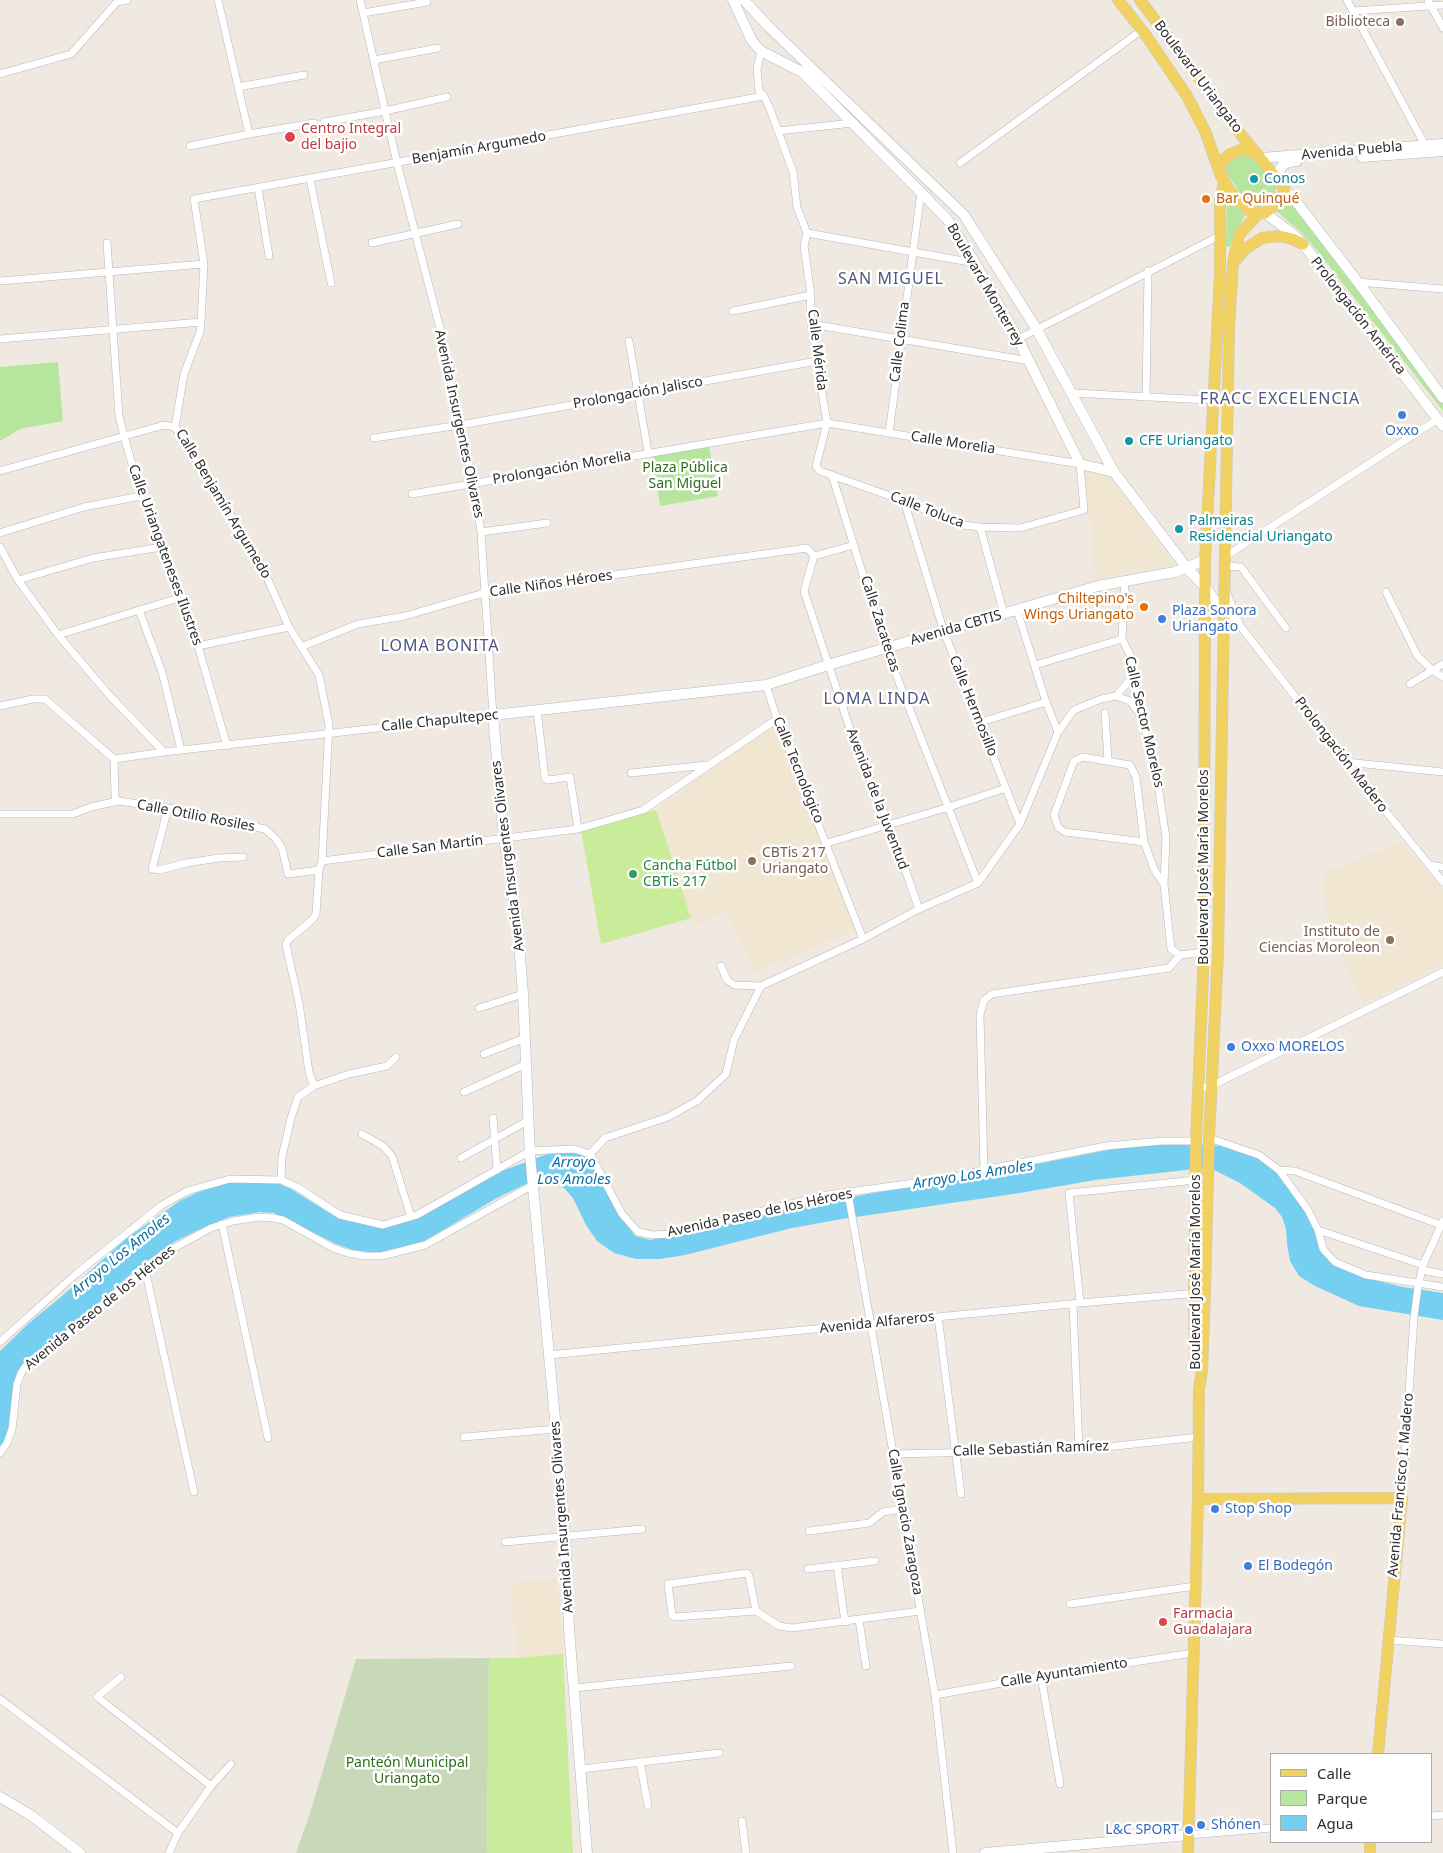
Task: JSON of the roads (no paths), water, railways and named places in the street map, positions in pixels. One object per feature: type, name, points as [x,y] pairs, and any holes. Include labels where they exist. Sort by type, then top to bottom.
[{"type":"main road","name":"Boulevard Uriangato","points":[[1118,0],[1142,30],[1187,96],[1204,131],[1222,179]]},
{"type":"main road","name":"Boulevard Uriangato","points":[[1140,0],[1259,156]]},
{"type":"main road","points":[[1243,149],[1259,156],[1275,176],[1284,190],[1278,202],[1261,214],[1250,211],[1240,202],[1222,179],[1221,162],[1230,154],[1243,149]]},
{"type":"main road","name":"Boulevard José María Morelos","points":[[1188,1853],[1199,1437],[1199,1389],[1196,1373],[1200,1293],[1200,1175],[1196,1142],[1204,952],[1205,560],[1222,179]]},
{"type":"main road","name":"Boulevard José María Morelos","points":[[1200,1175],[1209,1141],[1218,952],[1223,612],[1226,561],[1228,401],[1233,263],[1239,235],[1261,214]]},
{"type":"main road","points":[[1233,263],[1245,249],[1262,238],[1280,236],[1303,244]]},
{"type":"main road","points":[[1205,560],[1212,554],[1219,553],[1226,561]]},
{"type":"main road","points":[[1205,587],[1215,590],[1225,587]]},
{"type":"main road","points":[[1198,1499],[1402,1498]]},
{"type":"main road","name":"Avenida Francisco I. Madero","points":[[1378,1753],[1402,1498]]},
{"type":"street","points":[[0,74],[71,54],[116,1],[128,0]]},
{"type":"street","points":[[218,0],[250,134]]},
{"type":"street","name":"Avenida Insurgentes Olivares","points":[[360,0],[397,163],[442,336],[474,484],[481,532],[493,715],[504,838],[517,918],[523,994],[530,1153],[565,1537],[574,1688],[587,1853]]},
{"type":"street","name":"Boulevard Monterrey","points":[[733,0],[752,41],[765,52],[802,72],[947,219],[975,263],[1018,338],[1080,464]]},
{"type":"street","name":"Boulevard Monterrey","points":[[744,0],[768,26],[964,214],[1036,328],[1114,472],[1186,567],[1205,587],[1223,612]]},
{"type":"street","points":[[1347,0],[1426,148]]},
{"type":"street","points":[[362,12],[427,2]]},
{"type":"street","points":[[1353,12],[1430,3],[1443,5]]},
{"type":"street","points":[[1430,3],[1443,28]]},
{"type":"street","points":[[752,41],[755,31],[761,27],[768,26]]},
{"type":"street","points":[[960,163],[1142,30]]},
{"type":"street","points":[[781,38],[778,49],[765,52],[757,69],[757,82],[793,172],[797,207],[807,233],[975,263]]},
{"type":"street","points":[[374,60],[438,48]]},
{"type":"street","points":[[238,87],[304,75]]},
{"type":"street","name":"Benjamín Argumedo","points":[[194,199],[764,96]]},
{"type":"street","points":[[324,122],[447,97]]},
{"type":"street","points":[[190,146],[314,122]]},
{"type":"street","points":[[778,131],[853,123]]},
{"type":"street","name":"Avenida Puebla","points":[[1275,176],[1283,165],[1289,162],[1426,148],[1443,144]]},
{"type":"street","name":"Avenida Puebla","points":[[1259,156],[1426,148],[1443,151]]},
{"type":"street","points":[[310,179],[331,283]]},
{"type":"street","points":[[258,188],[269,256]]},
{"type":"street","name":"Prolongación América","points":[[1284,190],[1294,199],[1358,282],[1443,398]]},
{"type":"street","name":"Calle Colima","points":[[889,433],[921,192]]},
{"type":"street","name":"Calle Benjamín Argumedo","points":[[194,199],[204,264],[202,322],[184,374],[175,427],[260,562],[289,627],[319,674],[329,733],[322,860],[319,870],[316,914],[312,920],[288,940],[286,945],[299,1003],[309,1072],[314,1086]]},
{"type":"street","name":"Prolongación América","points":[[1261,214],[1293,234],[1303,244],[1440,423]]},
{"type":"street","points":[[372,243],[458,224]]},
{"type":"street","name":"Calle Mérida","points":[[807,233],[804,246],[811,295],[811,324],[827,423],[816,466]]},
{"type":"street","points":[[1018,338],[1148,270],[1221,235]]},
{"type":"street","name":"Calle Uriangateneses Ilustres","points":[[107,243],[119,416],[141,496],[182,597],[227,746]]},
{"type":"street","points":[[0,281],[204,264]]},
{"type":"street","points":[[1146,397],[1148,270]]},
{"type":"street","points":[[1358,282],[1443,288]]},
{"type":"street","points":[[733,311],[811,295]]},
{"type":"street","points":[[0,339],[202,322]]},
{"type":"street","points":[[811,324],[1030,361]]},
{"type":"street","points":[[629,342],[648,452]]},
{"type":"street","name":"Prolongación Jalisco","points":[[374,438],[460,425],[817,361]]},
{"type":"street","points":[[1073,394],[1228,401]]},
{"type":"street","name":"Calle Morelia","points":[[827,423],[1080,464]]},
{"type":"street","name":"Prolongación Morelia","points":[[412,494],[648,452],[827,423]]},
{"type":"street","points":[[1226,561],[1440,423]]},
{"type":"street","points":[[0,471],[164,425],[175,427]]},
{"type":"street","points":[[1094,467],[1100,466],[1104,461],[1104,454]]},
{"type":"street","points":[[1080,464],[1114,472]]},
{"type":"street","name":"Calle Toluca","points":[[816,466],[820,471],[904,501],[962,525],[1020,528],[1084,510],[1080,464]]},
{"type":"street","name":"Calle Zacatecas","points":[[832,475],[886,649],[978,882]]},
{"type":"street","points":[[0,533],[84,507],[141,496]]},
{"type":"street","name":"Calle Hermosillo","points":[[904,501],[944,632],[1020,824]]},
{"type":"street","points":[[481,532],[547,523]]},
{"type":"street","points":[[980,527],[1004,614]]},
{"type":"street","points":[[814,556],[854,545]]},
{"type":"street","points":[[0,547],[18,580],[58,635],[110,696],[164,752]]},
{"type":"street","points":[[18,580],[93,558],[162,547]]},
{"type":"street","name":"Calle Niños Héroes","points":[[302,647],[358,624],[405,616],[484,593],[807,548],[814,556]]},
{"type":"street","name":"Avenida de la Juventud","points":[[814,556],[804,591],[855,744],[888,824],[919,909]]},
{"type":"street","name":"Avenida CBTIS","points":[[766,685],[1098,586],[1175,572],[1205,560]]},
{"type":"street","points":[[1226,561],[1241,567],[1286,628]]},
{"type":"street","name":"Calle Sector Morelos","points":[[1125,581],[1122,639],[1132,659],[1139,713],[1154,752],[1166,838],[1164,884],[1171,949],[1180,955]]},
{"type":"street","name":"Prolongación Madero","points":[[1225,587],[1241,627]]},
{"type":"street","points":[[1386,592],[1417,655],[1432,670],[1443,677]]},
{"type":"street","points":[[58,635],[182,597]]},
{"type":"street","points":[[139,610],[162,672],[181,750]]},
{"type":"street","points":[[1017,610],[1046,702],[1058,732]]},
{"type":"street","name":"Prolongación Madero","points":[[1223,612],[1241,627],[1346,762],[1443,882]]},
{"type":"street","points":[[198,646],[289,627]]},
{"type":"street","points":[[1035,665],[1122,639]]},
{"type":"street","points":[[1410,684],[1443,664]]},
{"type":"street","points":[[1116,696],[1134,675]]},
{"type":"street","name":"Calle Chapultepec","points":[[114,759],[329,733],[766,685]]},
{"type":"street","name":"Calle Tecnológico","points":[[766,685],[777,719],[863,939]]},
{"type":"street","points":[[721,966],[727,980],[734,985],[761,986],[863,939],[919,909],[978,882],[1020,824],[1058,732],[1074,710],[1101,699],[1116,696],[1130,701],[1139,713]]},
{"type":"street","points":[[0,706],[33,699],[45,699],[114,759]]},
{"type":"street","points":[[981,722],[1046,702]]},
{"type":"street","points":[[537,710],[545,778],[548,780],[570,777],[578,829]]},
{"type":"street","points":[[1105,713],[1108,761]]},
{"type":"street","name":"Calle San Martín","points":[[322,860],[578,829],[643,810],[777,719]]},
{"type":"street","points":[[1144,842],[1064,832],[1058,827],[1054,815],[1074,761],[1083,757],[1130,765],[1136,778],[1144,842],[1156,871],[1164,884]]},
{"type":"street","name":"Calle Otilio Rosiles","points":[[114,759],[115,797],[118,801],[168,808],[265,829],[282,848],[288,874],[319,870]]},
{"type":"street","points":[[1346,762],[1443,772]]},
{"type":"street","points":[[631,773],[709,765]]},
{"type":"street","points":[[827,843],[1006,788]]},
{"type":"street","points":[[0,814],[73,814],[91,807],[118,801]]},
{"type":"street","points":[[168,808],[158,838],[152,869],[160,870],[186,863],[219,858],[243,857]]},
{"type":"street","points":[[1429,865],[1443,867]]},
{"type":"street","points":[[984,1170],[980,1015],[984,1000],[992,994],[1169,968],[1180,955],[1204,952]]},
{"type":"street","points":[[1198,1088],[1211,1086],[1443,972]]},
{"type":"street","points":[[0,1342],[47,1299],[124,1234],[174,1197],[202,1186],[230,1179],[281,1180],[297,1187],[340,1215],[384,1225],[412,1217],[530,1153],[574,1149],[590,1154],[605,1138],[668,1117],[698,1101],[726,1074],[734,1040],[761,986]]},
{"type":"street","points":[[479,1008],[523,994]]},
{"type":"street","points":[[484,1054],[525,1038]]},
{"type":"street","points":[[281,1180],[282,1158],[298,1097],[314,1086],[349,1074],[387,1066],[396,1057]]},
{"type":"street","points":[[464,1092],[526,1064]]},
{"type":"street","points":[[492,1118],[497,1170]]},
{"type":"street","points":[[461,1158],[529,1120]]},
{"type":"street","points":[[362,1134],[383,1146],[392,1156],[412,1217]]},
{"type":"street","name":"Avenida Paseo de los Héroes","points":[[590,1154],[622,1214],[638,1232],[652,1235],[670,1234],[827,1195],[849,1194],[951,1178],[1106,1146],[1163,1141],[1196,1142]]},
{"type":"street","points":[[1209,1141],[1259,1155],[1279,1170],[1297,1192],[1318,1230],[1323,1249],[1335,1262],[1366,1275],[1419,1285],[1443,1287]]},
{"type":"street","points":[[1279,1170],[1295,1171],[1442,1223]]},
{"type":"street","points":[[1079,1450],[1076,1303],[1069,1193],[1200,1175]]},
{"type":"street","name":"Avenida Paseo de los Héroes","points":[[0,1453],[7,1443],[12,1429],[17,1384],[21,1373],[28,1363],[68,1334],[163,1254],[181,1243],[222,1224],[260,1217],[283,1220],[333,1248],[348,1253],[364,1256],[382,1256],[425,1245],[533,1183]]},
{"type":"street","name":"Calle Ignacio Zaragoza","points":[[849,1194],[935,1695],[954,1853]]},
{"type":"street","name":"Avenida Francisco I. Madero","points":[[1402,1498],[1414,1317],[1423,1268],[1442,1223]]},
{"type":"street","points":[[222,1224],[268,1438]]},
{"type":"street","points":[[1318,1230],[1443,1274]]},
{"type":"street","points":[[1433,1243],[1443,1244]]},
{"type":"street","points":[[145,1269],[194,1492]]},
{"type":"street","name":"Avenida Alfareros","points":[[549,1355],[1076,1303],[1200,1293]]},
{"type":"street","points":[[938,1317],[960,1494]]},
{"type":"street","points":[[464,1437],[556,1429]]},
{"type":"street","name":"Calle Sebastián Ramírez","points":[[893,1454],[1079,1450],[1199,1437]]},
{"type":"street","points":[[809,1532],[869,1523],[883,1512],[902,1510]]},
{"type":"street","points":[[505,1542],[642,1529]]},
{"type":"street","points":[[808,1569],[875,1560]]},
{"type":"street","points":[[837,1565],[845,1622]]},
{"type":"street","points":[[756,1611],[750,1576],[747,1573],[668,1584],[672,1615],[675,1617],[756,1611],[779,1626],[792,1628],[920,1611]]},
{"type":"street","points":[[1070,1604],[1196,1586]]},
{"type":"street","points":[[859,1620],[866,1666]]},
{"type":"street","points":[[1388,1640],[1443,1644]]},
{"type":"street","name":"Calle Ayuntamiento","points":[[935,1695],[1041,1676],[1193,1653]]},
{"type":"street","points":[[574,1688],[791,1666]]},
{"type":"street","points":[[1041,1676],[1060,1784]]},
{"type":"street","points":[[122,1677],[97,1697],[211,1786]]},
{"type":"street","points":[[0,1699],[178,1833]]},
{"type":"street","points":[[581,1768],[719,1753]]},
{"type":"street","points":[[640,1762],[648,1806]]},
{"type":"street","points":[[169,1853],[178,1833],[211,1786],[231,1764]]},
{"type":"street","points":[[0,1797],[32,1816],[80,1853]]},
{"type":"street","points":[[742,1821],[746,1853]]},
{"type":"street","points":[[986,1853],[1270,1828]]},
{"type":"water","name":"Arroyo Los Amoles","points":[[1139,1144],[1232,1146],[1257,1155],[1270,1165],[1295,1192],[1316,1230],[1322,1249],[1366,1278],[1403,1287],[1443,1293],[1443,1320],[1359,1306],[1315,1286],[1299,1276],[1290,1261],[1286,1229],[1282,1217],[1275,1208],[1240,1183],[1212,1169],[1195,1169],[1095,1180],[842,1219],[792,1228],[685,1255],[660,1259],[636,1259],[614,1253],[597,1241],[586,1225],[573,1198],[565,1189],[548,1178],[538,1178],[495,1199],[423,1242],[376,1253],[353,1250],[336,1244],[274,1213],[260,1212],[229,1217],[174,1242],[139,1267],[55,1341],[22,1365],[11,1421],[0,1449],[0,1351],[29,1323],[127,1238],[181,1200],[210,1187],[227,1182],[249,1181],[279,1184],[291,1189],[336,1217],[384,1227],[416,1219],[497,1173],[550,1153],[573,1151],[589,1158],[620,1214],[635,1236],[650,1240],[730,1224],[778,1211],[895,1189],[950,1181]]},
{"type":"place","name":"Biblioteca","points":[[1400,22]]},
{"type":"place","name":"Centro Integral del bajio","points":[[290,137]]},
{"type":"place","name":"Conos","points":[[1254,179]]},
{"type":"place","name":"Bar Quinqué","points":[[1206,199]]},
{"type":"place","name":"Oxxo","points":[[1402,415]]},
{"type":"place","name":"CFE Uriangato","points":[[1129,441]]},
{"type":"place","name":"Palmeiras Residencial Uriangato","points":[[1179,529]]},
{"type":"place","name":"Chiltepino's Wings Uriangato","points":[[1144,607]]},
{"type":"place","name":"Plaza Sonora Uriangato","points":[[1162,619]]},
{"type":"place","name":"CBTis 217 Uriangato","points":[[752,861]]},
{"type":"place","name":"Cancha Fútbol CBTis 217","points":[[633,874]]},
{"type":"place","name":"Instituto de Ciencias Moroleon","points":[[1390,940]]},
{"type":"place","name":"Oxxo MORELOS","points":[[1231,1047]]},
{"type":"place","name":"Stop Shop","points":[[1215,1509]]},
{"type":"place","name":"El Bodegón","points":[[1248,1566]]},
{"type":"place","name":"Farmacia Guadalajara","points":[[1163,1622]]},
{"type":"place","name":"Shónen","points":[[1201,1825]]},
{"type":"place","name":"L&C SPORT","points":[[1189,1830]]},
{"type":"district","name":"SAN MIGUEL","points":[[891,279]]},
{"type":"district","name":"FRACC EXCELENCIA","points":[[1280,399]]},
{"type":"district","name":"LOMA BONITA","points":[[440,646]]},
{"type":"district","name":"LOMA LINDA","points":[[877,699]]},
{"type":"park label","name":"Plaza Pública San Miguel","points":[[685,476]]},
{"type":"park label","name":"Panteón Municipal Uriangato","points":[[407,1772]]}]
